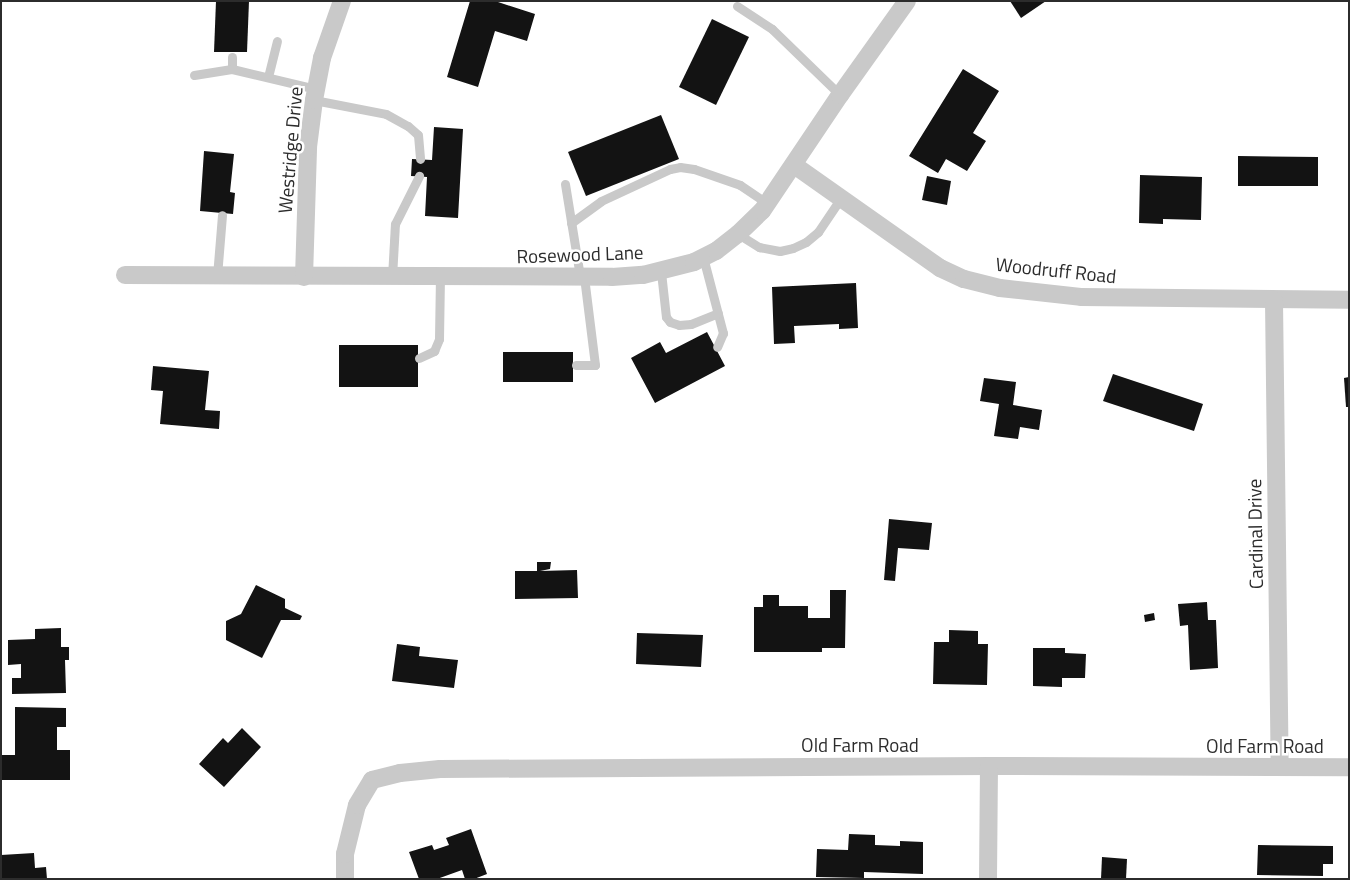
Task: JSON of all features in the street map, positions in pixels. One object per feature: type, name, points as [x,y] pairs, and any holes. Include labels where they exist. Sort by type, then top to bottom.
[{"type":"street","name":"Westridge Drive","points":[[304,276],[308,147],[315,94],[322,58],[342,1]]},
{"type":"street","name":"Rosewood Lane","points":[[124,275],[582,278],[643,275],[661,272],[703,257],[738,234],[767,203],[840,95],[907,1]]},
{"type":"street","name":"Woodruff Road","points":[[794,165],[940,268],[964,279],[1000,288],[1081,297],[1274,301],[1349,300]]},
{"type":"street","name":"Cardinal Drive","points":[[1274,301],[1280,767]]},
{"type":"street","name":"Old Farm Road","points":[[345,879],[345,854],[357,805],[372,780],[400,773],[440,769],[989,766],[1349,767]]},
{"type":"street","points":[[988,879],[989,766]]},
{"type":"lane","points":[[737,6],[772,29],[840,95]]},
{"type":"lane","points":[[268,77],[277,41]]},
{"type":"lane","points":[[232,57],[232,69]]},
{"type":"lane","points":[[194,75],[232,69],[268,77],[315,94],[386,114],[408,126],[418,135],[420,159]]},
{"type":"lane","points":[[571,223],[601,201],[670,169],[680,167],[694,169],[740,185],[767,203]]},
{"type":"lane","points":[[392,277],[394,224],[419,176]]},
{"type":"lane","points":[[565,184],[595,365],[576,365]]},
{"type":"lane","points":[[738,234],[759,247],[780,251],[793,248],[806,242],[818,232],[840,199]]},
{"type":"lane","points":[[217,276],[222,215]]},
{"type":"lane","points":[[703,257],[723,333],[717,347]]},
{"type":"lane","points":[[661,272],[666,317],[670,322],[679,325],[691,324],[718,313]]},
{"type":"lane","points":[[419,358],[434,351],[439,339],[440,277]]},
{"type":"building","points":[[216,1],[249,1],[247,52],[214,52]]},
{"type":"building","points":[[470,1],[495,1],[535,14],[527,41],[495,31],[478,87],[447,77]]},
{"type":"building","points":[[1010,1],[1046,1],[1021,18]]},
{"type":"building","points":[[712,19],[749,37],[716,105],[679,87]]},
{"type":"building","points":[[963,69],[999,91],[973,133],[986,141],[967,171],[946,159],[938,173],[909,156]]},
{"type":"building","points":[[661,115],[679,159],[586,196],[568,152]]},
{"type":"building","points":[[434,127],[463,129],[458,218],[425,216],[427,177],[411,176],[412,159],[432,160]]},
{"type":"building","points":[[204,151],[234,154],[230,192],[235,193],[233,214],[200,211]]},
{"type":"building","points":[[1238,156],[1318,157],[1318,186],[1238,186]]},
{"type":"building","points":[[1140,175],[1202,177],[1201,220],[1163,219],[1163,224],[1139,223]]},
{"type":"building","points":[[927,176],[951,181],[947,205],[922,200]]},
{"type":"building","points":[[856,283],[858,328],[839,329],[839,324],[794,326],[795,343],[774,344],[772,287]]},
{"type":"building","points":[[707,332],[725,366],[655,403],[631,358],[660,342],[666,353]]},
{"type":"building","points":[[339,345],[418,345],[418,387],[339,387]]},
{"type":"building","points":[[503,352],[573,352],[573,382],[503,382]]},
{"type":"building","points":[[153,366],[209,371],[205,410],[220,411],[219,429],[160,424],[163,391],[151,390]]},
{"type":"building","points":[[1113,374],[1203,404],[1194,431],[1103,401]]},
{"type":"building","points":[[1349,377],[1349,407],[1346,407],[1344,378]]},
{"type":"building","points":[[984,378],[1016,382],[1013,405],[1042,410],[1039,430],[1020,427],[1018,439],[994,436],[999,404],[980,401]]},
{"type":"building","points":[[889,519],[932,523],[929,550],[898,548],[895,581],[884,580]]},
{"type":"building","points":[[537,562],[551,562],[550,569],[540,571],[577,570],[578,598],[515,599],[515,571],[537,571]]},
{"type":"building","points":[[256,585],[285,599],[285,608],[302,616],[300,620],[281,620],[262,658],[226,640],[226,621],[241,614]]},
{"type":"building","points":[[830,590],[846,590],[845,648],[822,648],[822,652],[754,652],[754,607],[763,607],[763,595],[779,595],[779,606],[808,606],[808,618],[830,618]]},
{"type":"building","points":[[1207,602],[1208,620],[1216,620],[1218,668],[1190,670],[1188,625],[1180,626],[1178,604]]},
{"type":"building","points":[[1154,613],[1155,620],[1145,622],[1144,615]]},
{"type":"building","points":[[61,628],[61,647],[69,647],[69,660],[65,660],[66,693],[12,694],[12,678],[21,678],[21,664],[8,665],[8,640],[35,639],[35,629]]},
{"type":"building","points":[[949,630],[978,631],[978,644],[988,644],[987,685],[933,684],[934,642],[949,642]]},
{"type":"building","points":[[637,633],[703,635],[701,667],[636,664]]},
{"type":"building","points":[[397,644],[420,647],[419,656],[458,660],[454,688],[392,681]]},
{"type":"building","points":[[1033,648],[1065,648],[1065,653],[1086,654],[1085,678],[1062,678],[1062,687],[1033,686]]},
{"type":"building","points":[[15,707],[66,708],[66,727],[57,727],[57,750],[70,750],[70,780],[1,780],[1,755],[15,755]]},
{"type":"building","points":[[242,728],[261,747],[224,787],[199,764],[223,738],[228,743]]},
{"type":"building","points":[[471,829],[487,874],[474,879],[465,879],[462,870],[437,879],[419,879],[409,852],[432,845],[434,850],[449,845],[446,838]]},
{"type":"building","points":[[849,834],[875,835],[875,845],[900,846],[900,841],[923,842],[923,874],[864,872],[864,878],[816,877],[817,849],[848,850]]},
{"type":"building","points":[[1258,845],[1333,846],[1333,864],[1323,864],[1323,876],[1257,875]]},
{"type":"building","points":[[34,853],[35,868],[46,867],[47,879],[1,879],[1,855]]},
{"type":"building","points":[[1102,857],[1127,859],[1126,879],[1101,879]]}]
